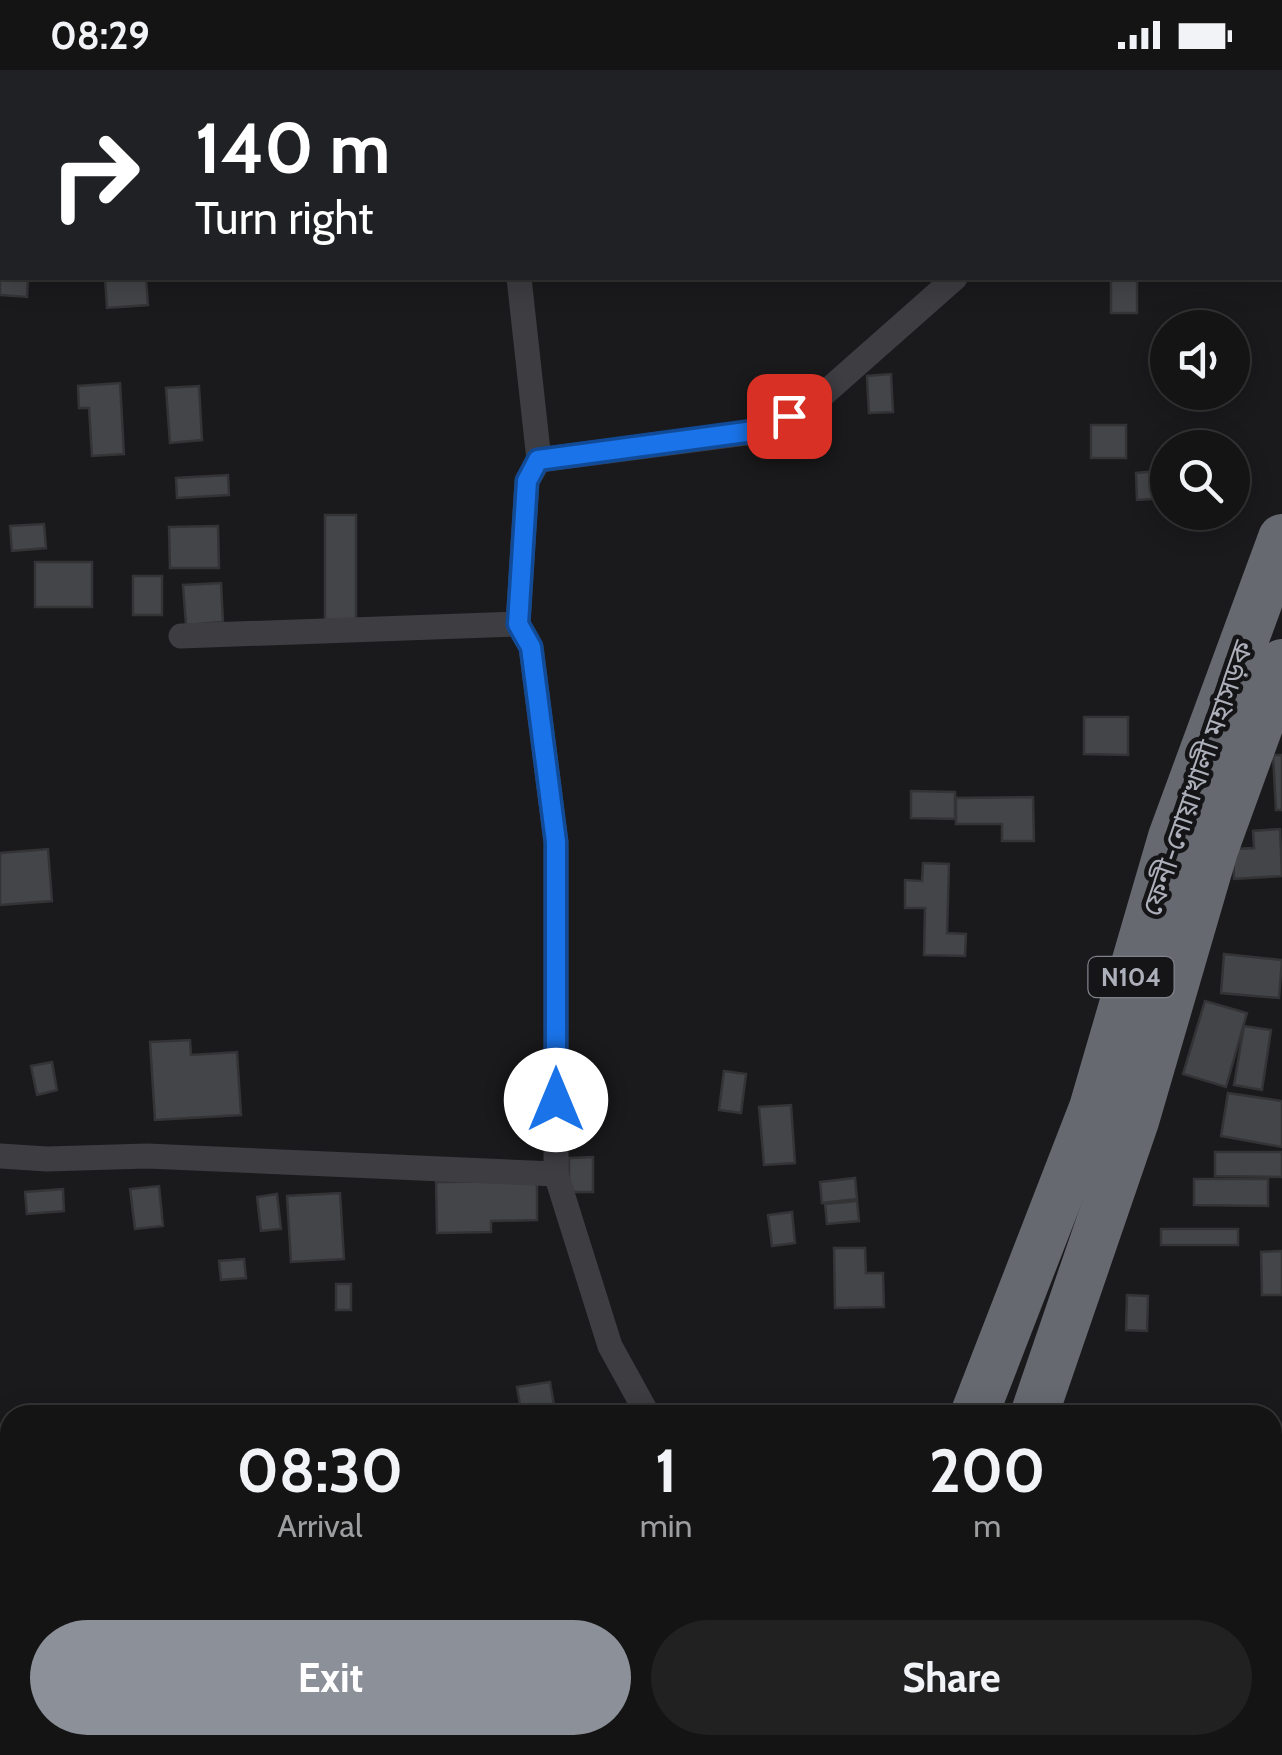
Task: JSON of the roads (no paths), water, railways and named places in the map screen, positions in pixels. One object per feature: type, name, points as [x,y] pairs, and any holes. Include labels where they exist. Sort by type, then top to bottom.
[{"type":"highway","name":"ফেনী-নোয়াখালী মহাসড়ক","points":[[978,1405],[1093,1108],[1172,836],[1282,538]]},
{"type":"highway","name":"ফেনী-নোয়াখালী মহাসড়ক","points":[[1037,1405],[1135,1121],[1214,850],[1282,663]]},
{"type":"street","points":[[519,280],[538,460],[527,481],[518,624],[531,647],[556,842],[556,1174],[610,1346],[642,1405]]},
{"type":"street","points":[[538,460],[761,430],[817,400],[954,280]]},
{"type":"street","points":[[181,636],[518,624]]},
{"type":"street","points":[[0,1156],[146,1156],[556,1174]]}]
